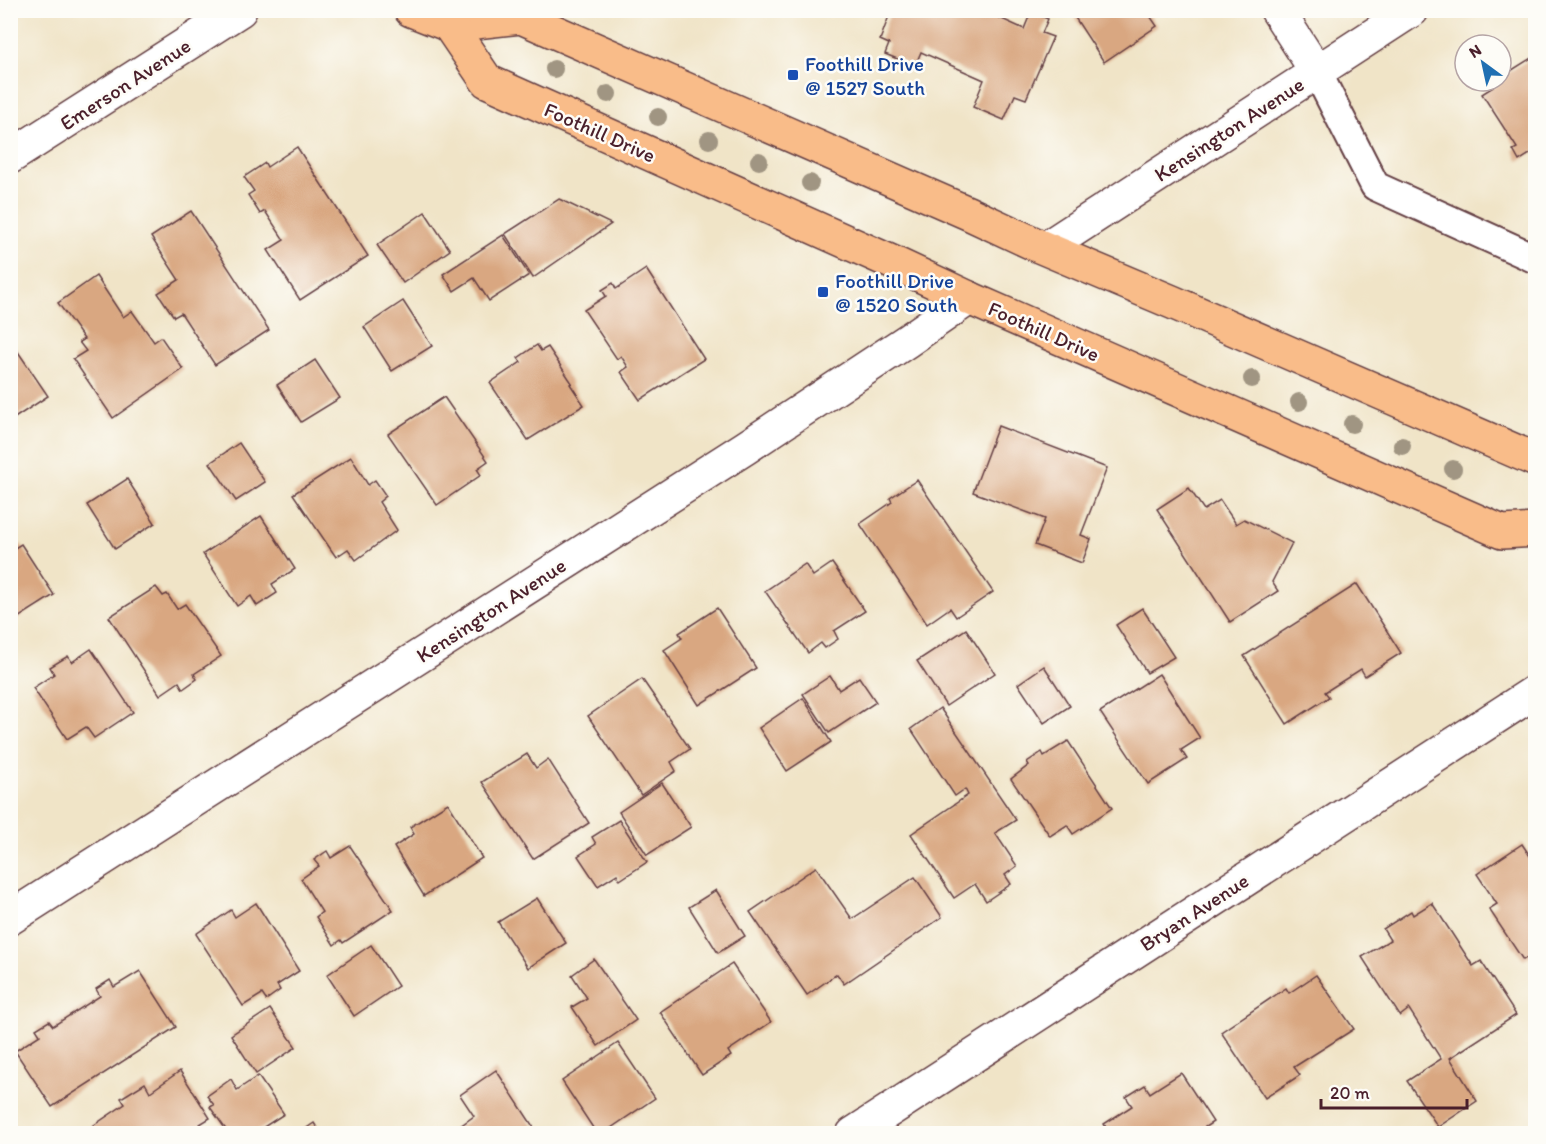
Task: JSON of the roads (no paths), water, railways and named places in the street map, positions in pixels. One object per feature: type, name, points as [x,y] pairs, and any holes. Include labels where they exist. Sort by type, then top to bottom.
[{"type":"main road","points":[[411,10],[449,25],[521,17],[1536,460]]},
{"type":"main road","name":"Foothill Drive","points":[[449,25],[488,81],[969,298],[1502,532],[1536,531]]},
{"type":"street","name":"Emerson Avenue","points":[[10,157],[240,10]]},
{"type":"street","points":[[1277,10],[1317,72]]},
{"type":"street","name":"Kensington Avenue","points":[[1046,248],[1412,10]]},
{"type":"street","name":"Kensington Avenue","points":[[10,918],[745,448],[969,298]]},
{"type":"street","name":"Bryan Avenue","points":[[853,1134],[1536,691]]},
{"type":"lane","points":[[1317,72],[1375,186],[1533,256]]},
{"type":"place","name":"Foothill Drive @ 1527 South","points":[[793,75]]},
{"type":"place","name":"Foothill Drive @ 1520 South","points":[[823,292]]}]
